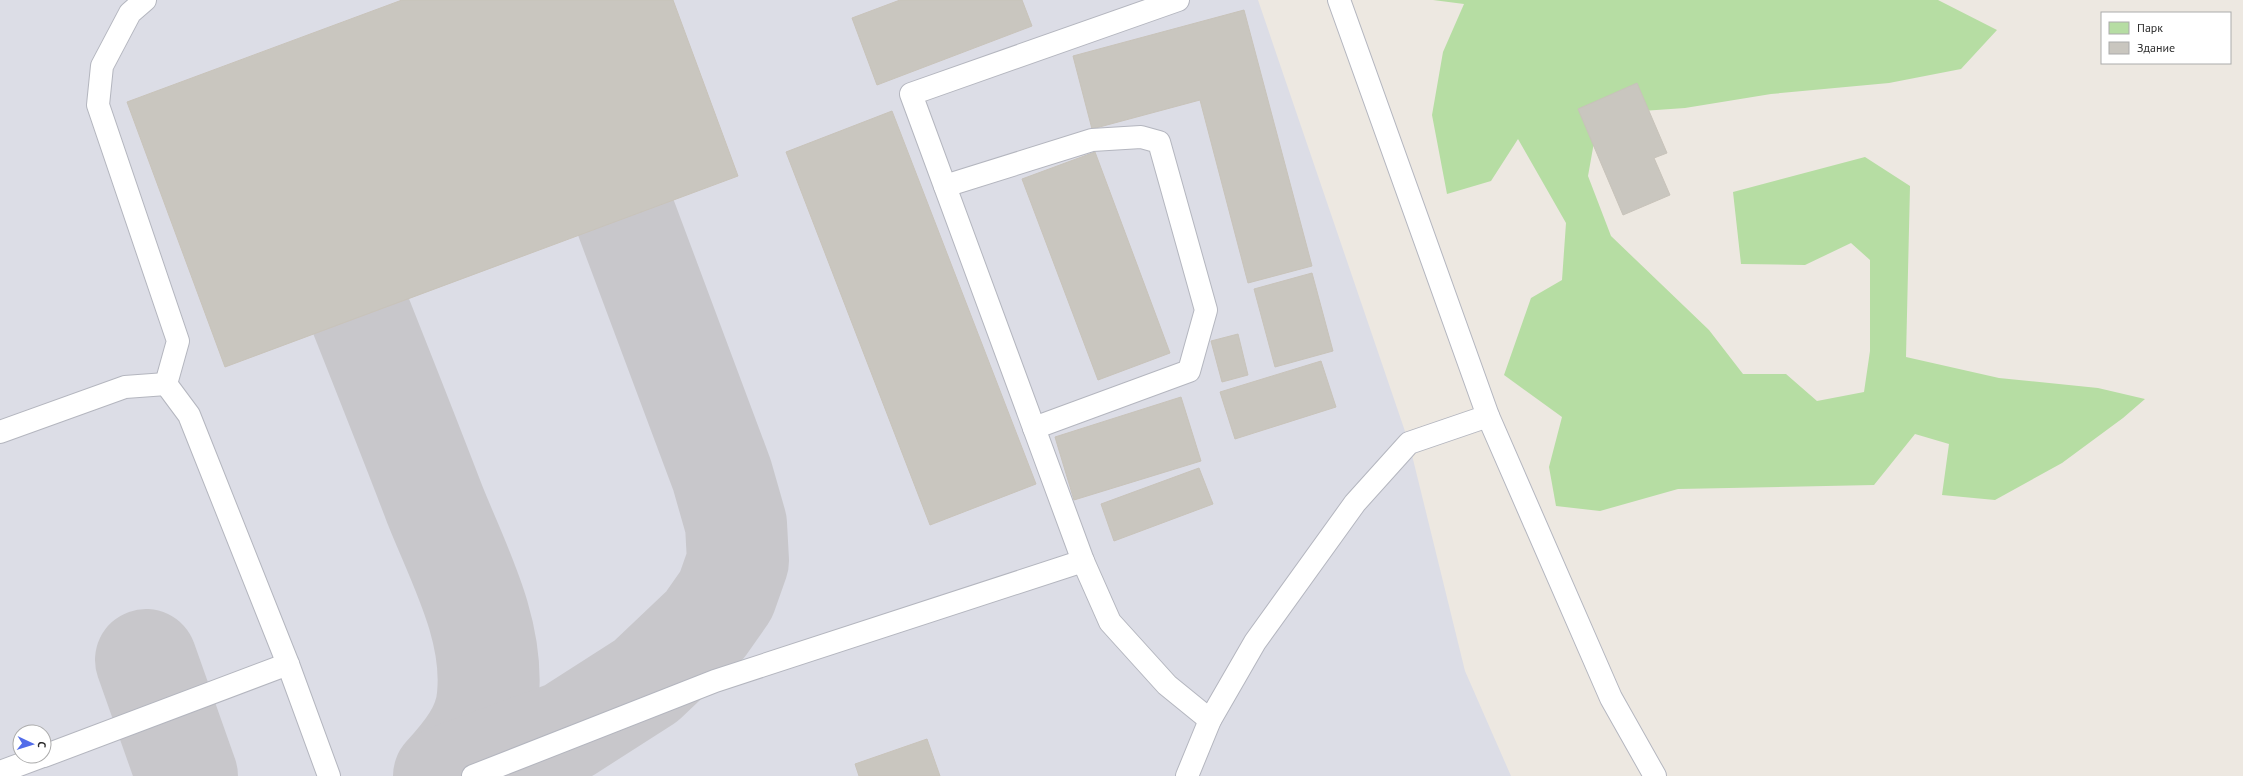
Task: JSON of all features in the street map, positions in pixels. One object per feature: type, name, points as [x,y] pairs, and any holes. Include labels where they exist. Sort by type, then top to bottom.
[{"type":"lane","points":[[145,0],[130,13],[102,66],[98,105],[178,341],[166,384]]},
{"type":"lane","points":[[1178,0],[911,94],[1083,562],[1110,622],[1166,685],[1210,720]]},
{"type":"lane","points":[[1338,0],[1488,416],[1611,698],[1655,776]]},
{"type":"lane","points":[[945,186],[1092,140],[1141,137],[1159,142],[1206,310],[1189,371],[1034,428]]},
{"type":"lane","points":[[0,432],[125,387],[166,384]]},
{"type":"lane","points":[[166,384],[189,415],[288,664],[329,776]]},
{"type":"lane","points":[[1187,776],[1210,720],[1256,642],[1355,503],[1408,444],[1488,416]]},
{"type":"lane","points":[[473,776],[715,681],[1083,562]]},
{"type":"lane","points":[[52,753],[288,664]]},
{"type":"lane","points":[[0,772],[22,764]]},
{"type":"shaded area","points":[[0,0],[1258,0],[1409,443],[1465,671],[1511,776],[0,776]]},
{"type":"green space","points":[[1433,0],[1938,0],[1997,30],[1961,69],[1889,83],[1771,94],[1685,108],[1599,114],[1588,176],[1611,236],[1709,330],[1743,374],[1786,374],[1817,401],[1864,392],[1870,351],[1870,260],[1851,243],[1805,265],[1741,264],[1733,192],[1865,157],[1910,186],[1906,357],[1999,378],[2098,388],[2145,399],[2123,418],[2062,463],[1995,500],[1942,495],[1949,444],[1915,434],[1874,485],[1678,489],[1600,511],[1556,506],[1549,467],[1562,417],[1504,375],[1531,298],[1562,280],[1566,223],[1518,139],[1491,181],[1447,194],[1432,115],[1443,52],[1464,4]]},
{"type":"building","points":[[402,0],[673,0],[738,176],[225,367],[127,102]]},
{"type":"building","points":[[900,0],[1022,0],[1032,26],[877,85],[852,18]]},
{"type":"building","points":[[1244,10],[1312,266],[1248,283],[1200,100],[1092,129],[1073,56]]},
{"type":"building","points":[[1637,83],[1667,153],[1654,158],[1670,195],[1623,215],[1578,109]]},
{"type":"building","points":[[892,111],[1036,484],[930,525],[786,152]]},
{"type":"building","points":[[1095,152],[1170,353],[1098,380],[1022,179]]},
{"type":"building","points":[[1312,273],[1333,351],[1275,367],[1254,289]]},
{"type":"building","points":[[1238,334],[1248,375],[1222,382],[1211,341]]},
{"type":"building","points":[[1321,361],[1336,407],[1235,439],[1220,392]]},
{"type":"building","points":[[1181,397],[1201,461],[1074,500],[1055,437]]},
{"type":"building","points":[[1199,468],[1213,504],[1114,541],[1101,504]]},
{"type":"building","points":[[927,739],[940,776],[859,776],[855,764]]},
{"type":"taxiway","points":[[447,776],[568,731],[646,681],[705,625],[726,595],[738,561],[736,524],[722,475],[626,218]]},
{"type":"taxiway","points":[[361,316],[435,505],[464,574],[473,598],[486,646],[488,695],[483,718],[479,729],[467,749],[444,776]]},
{"type":"taxiway","points":[[146,660],[187,776]]}]
